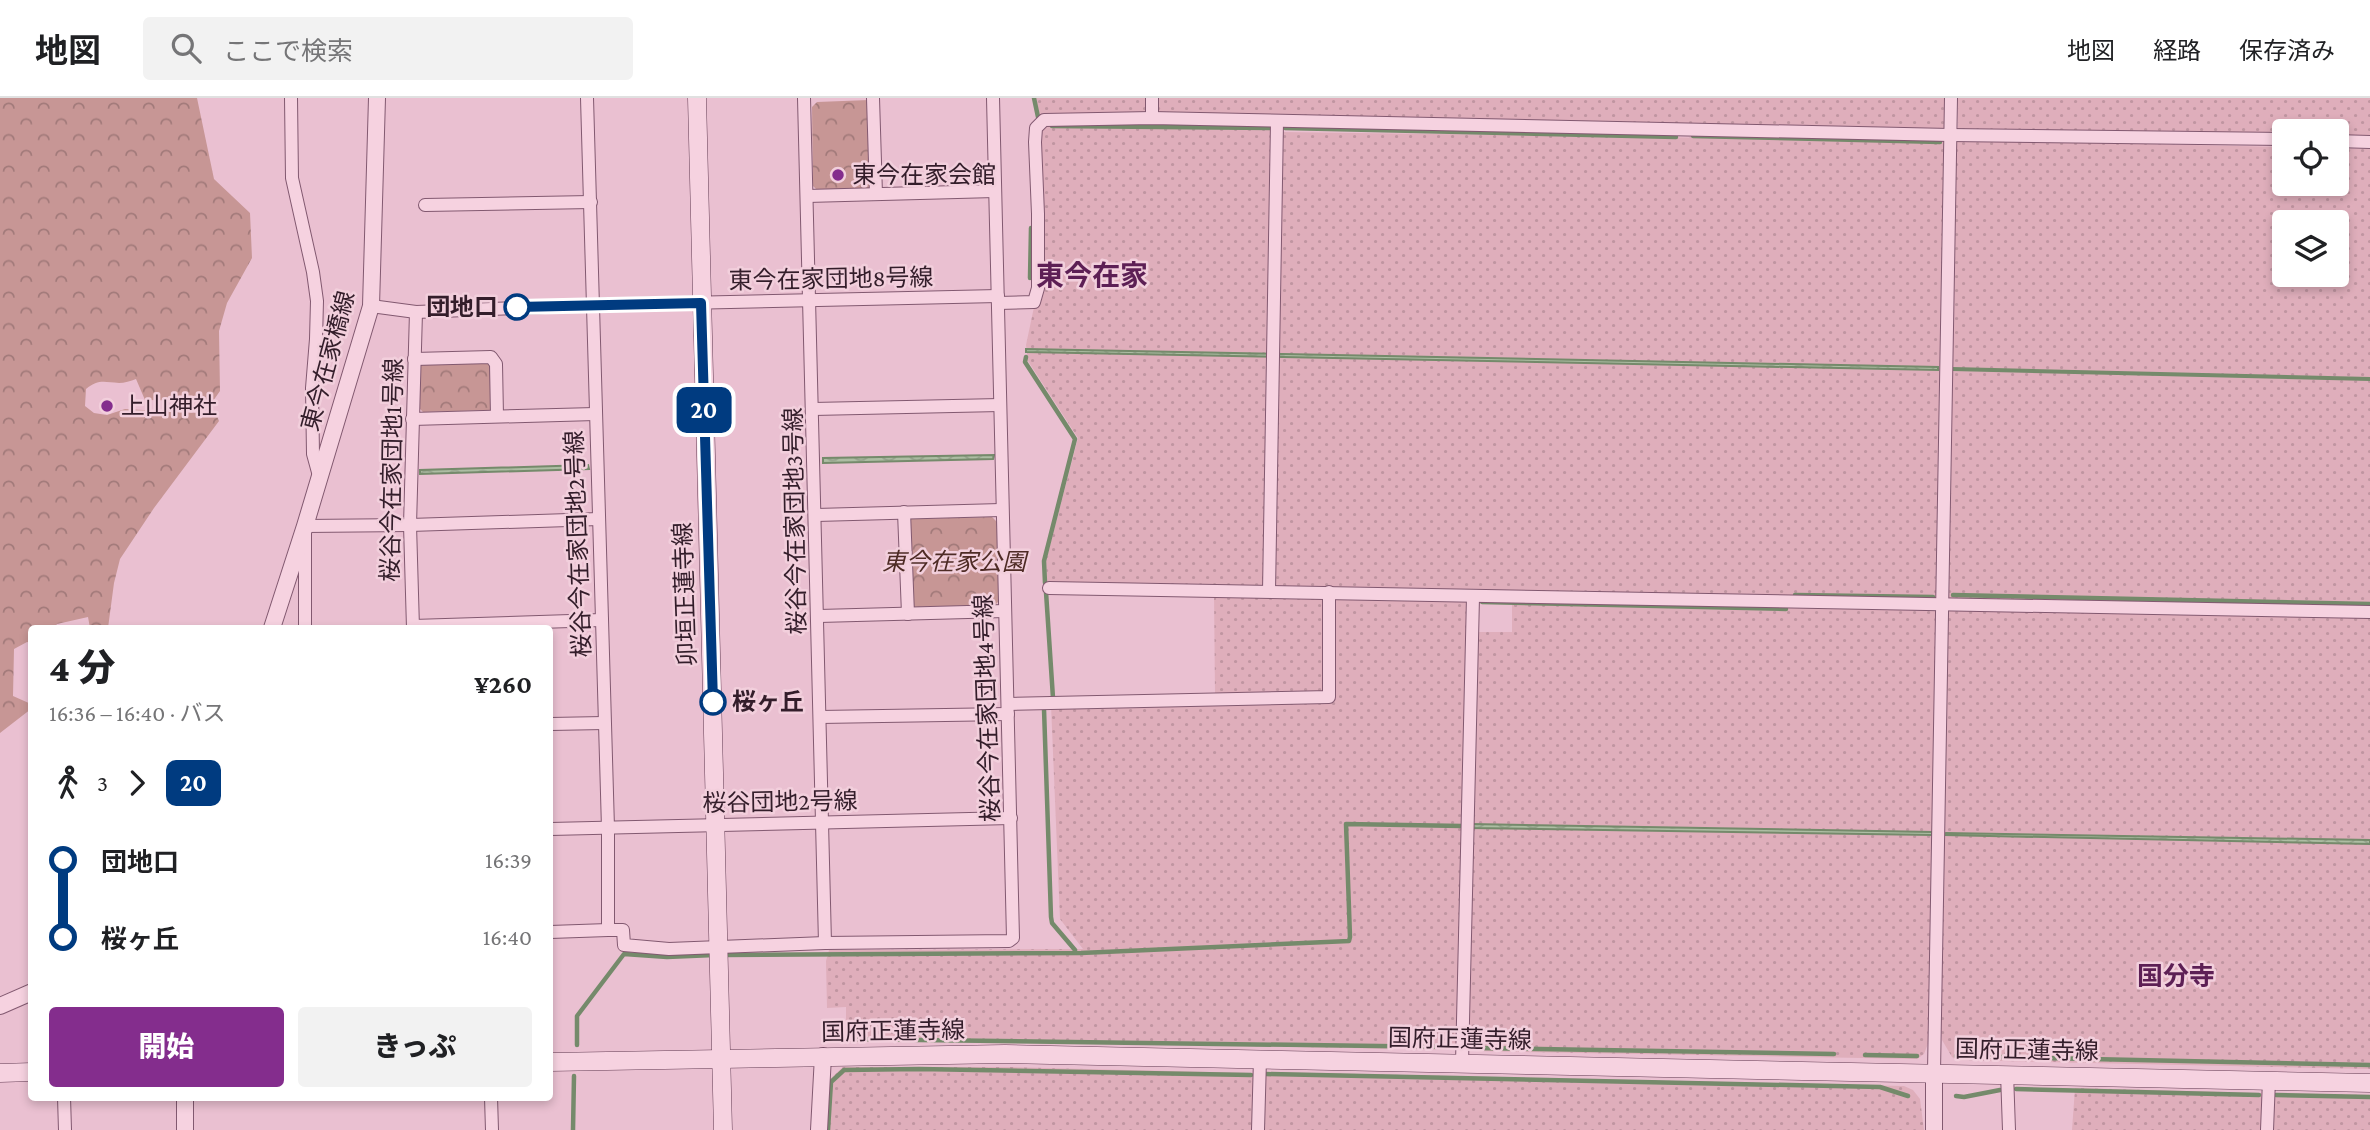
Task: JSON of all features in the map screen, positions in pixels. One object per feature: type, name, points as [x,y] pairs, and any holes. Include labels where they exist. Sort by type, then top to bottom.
[{"type":"main road","name":"卯垣正蓮寺線","points":[[698,98],[723,1130]]},
{"type":"main road","name":"国府正蓮寺線","points":[[553,1062],[1005,1054],[2007,1073],[2370,1083]]},
{"type":"main road","points":[[0,1073],[28,1072]]},
{"type":"street","points":[[291,98],[292,177],[317,301],[312,388],[313,454],[319,476]]},
{"type":"street","name":"東今在家橋線","points":[[273,625],[371,306],[377,98]]},
{"type":"street","name":"桜谷今在家団地2号線","points":[[587,98],[608,828],[608,930]]},
{"type":"street","name":"桜谷今在家団地3号線","points":[[804,98],[814,409],[825,943]]},
{"type":"street","points":[[873,98],[876,194]]},
{"type":"street","name":"桜谷今在家団地4号線","points":[[608,930],[623,930],[624,945],[669,949],[825,943],[1009,941],[1013,938],[993,98]]},
{"type":"street","points":[[1152,98],[1152,118],[1950,135],[2272,139]]},
{"type":"street","points":[[1934,1130],[1951,98]]},
{"type":"street","name":"東今在家団地8号線","points":[[371,306],[416,312],[810,300],[998,299],[1034,302],[1038,288],[1036,128],[1044,120],[1152,118]]},
{"type":"street","points":[[1269,591],[1277,122]]},
{"type":"street","points":[[2349,141],[2370,142]]},
{"type":"street","points":[[807,196],[995,191]]},
{"type":"street","points":[[425,205],[591,202]]},
{"type":"street","name":"桜谷今在家団地1号線","points":[[413,625],[410,525],[416,312]]},
{"type":"street","points":[[414,359],[492,357],[496,364],[497,416]]},
{"type":"street","points":[[814,409],[1000,405]]},
{"type":"street","points":[[412,419],[596,414]]},
{"type":"street","points":[[816,515],[1002,510]]},
{"type":"street","points":[[904,512],[908,614]]},
{"type":"street","points":[[305,625],[305,526],[599,519]]},
{"type":"street","points":[[1049,588],[2370,612]]},
{"type":"street","points":[[820,717],[1329,697],[1329,592]]},
{"type":"street","points":[[1462,1063],[1473,597]]},
{"type":"street","points":[[818,616],[1005,611]]},
{"type":"street","points":[[467,625],[602,620]]},
{"type":"street","points":[[553,724],[604,723]]},
{"type":"street","name":"桜谷団地2号線","points":[[553,829],[1011,818]]},
{"type":"street","points":[[553,932],[608,930]]},
{"type":"street","points":[[0,1006],[28,994]]},
{"type":"street","points":[[819,1130],[823,1056]]},
{"type":"street","points":[[1258,1130],[1260,1059]]},
{"type":"street","points":[[2007,1073],[2009,1130]]},
{"type":"street","points":[[2267,1130],[2269,1080]]},
{"type":"street","points":[[64,1101],[65,1130]]},
{"type":"street","points":[[185,1101],[185,1130]]},
{"type":"street","points":[[491,1101],[492,1130]]},
{"type":"shaded area","points":[[1036,98],[1147,98],[1146,114],[1040,118]]},
{"type":"shaded area","points":[[1158,98],[1947,98],[1945,129],[1159,115]]},
{"type":"shaded area","points":[[1958,98],[2370,98],[2370,140],[2349,139],[2349,119],[2272,119],[2272,138],[1958,131]]},
{"type":"shaded area","points":[[1051,123],[1272,127],[1263,586],[1047,583],[1046,561],[1078,438],[1028,361],[1026,345],[1034,307],[1039,138],[1043,128]]},
{"type":"shaded area","points":[[1282,132],[1944,141],[1937,598],[1282,588],[1276,585]]},
{"type":"shaded area","points":[[1956,140],[2272,147],[2272,196],[2349,196],[2349,148],[2370,149],[2370,609],[1949,599]]},
{"type":"shaded area","points":[[1214,593],[1323,597],[1323,692],[1215,694]]},
{"type":"shaded area","points":[[1330,598],[1468,601],[1457,1047],[1452,1050],[1043,1042],[846,1042],[846,1007],[827,1008],[826,961],[829,950],[1083,949],[1060,919],[1051,705],[1331,702]]},
{"type":"shaded area","points":[[1512,600],[1936,610],[1929,1041],[1924,1054],[1917,1059],[1473,1051],[1469,1048],[1475,632],[1512,632]]},
{"type":"shaded area","points":[[1951,609],[2370,617],[2370,1069],[1956,1060],[1952,1057],[1942,1040],[1940,1018],[1947,615]]},
{"type":"shaded area","points":[[843,1067],[1011,1067],[1254,1073],[1255,1130],[826,1130],[829,1080]]},
{"type":"shaded area","points":[[1266,1072],[1904,1086],[1913,1090],[1920,1099],[1924,1130],[1262,1130]]},
{"type":"shaded area","points":[[2075,1088],[2261,1093],[2264,1096],[2263,1130],[2072,1130]]},
{"type":"shaded area","points":[[2273,1093],[2370,1095],[2370,1130],[2269,1130]]},
{"type":"green space","points":[[0,98],[197,98],[214,179],[250,213],[252,258],[227,303],[219,331],[220,391],[213,401],[145,400],[136,379],[121,383],[98,382],[86,389],[85,406],[94,413],[107,415],[125,409],[216,414],[219,421],[154,508],[120,559],[108,625],[89,625],[88,617],[56,625],[28,625],[28,642],[14,649],[13,696],[28,703],[28,711],[0,733]]},
{"type":"green space","points":[[869,100],[870,188],[817,190],[813,186],[812,107],[817,102]]},
{"type":"green space","points":[[487,362],[492,366],[493,410],[423,412],[419,408],[419,364]]},
{"type":"green space","name":"東今在家公園","points":[[992,517],[997,522],[999,601],[995,605],[912,607],[909,519]]},
{"type":"water","points":[[1026,349],[1938,367],[1938,370],[1026,352]]},
{"type":"water","points":[[1952,368],[2370,378],[2370,380],[1953,370]]},
{"type":"water","points":[[994,455],[993,459],[823,463],[823,458]]},
{"type":"water","points":[[588,465],[589,469],[420,474],[420,470]]},
{"type":"water","points":[[1471,824],[1932,832],[1932,835],[1470,828]]},
{"type":"water","points":[[1945,835],[2370,840],[2370,844]]},
{"type":"waterway","points":[[1034,98],[1038,117]]},
{"type":"waterway","points":[[1052,126],[1271,128]]},
{"type":"waterway","points":[[1285,128],[1676,137]]},
{"type":"waterway","points":[[1693,136],[1940,142]]},
{"type":"waterway","points":[[1030,278],[1031,228]]},
{"type":"waterway","points":[[1026,357],[1025,362],[1075,439],[1044,561],[1045,583]]},
{"type":"waterway","points":[[1046,592],[1053,698]]},
{"type":"waterway","points":[[1795,595],[1933,597]]},
{"type":"waterway","points":[[1953,595],[2370,604]]},
{"type":"waterway","points":[[1482,602],[1786,609]]},
{"type":"waterway","points":[[1047,707],[1044,709],[1051,917],[1052,923],[1075,950]]},
{"type":"waterway","points":[[723,955],[1081,953],[1349,941],[1346,824],[1462,826]]},
{"type":"waterway","points":[[577,1045],[577,1016],[624,954],[667,957],[714,955]]},
{"type":"waterway","points":[[840,1039],[1452,1047]]},
{"type":"waterway","points":[[1475,1048],[1834,1054]]},
{"type":"waterway","points":[[1865,1055],[1917,1056]]},
{"type":"waterway","points":[[1956,1056],[2370,1065]]},
{"type":"waterway","points":[[828,1130],[831,1082],[844,1070],[1251,1075]]},
{"type":"waterway","points":[[1266,1074],[1880,1087],[1908,1096]]},
{"type":"waterway","points":[[573,1130],[574,1076]]},
{"type":"waterway","points":[[2016,1089],[2259,1095]]},
{"type":"waterway","points":[[1956,1096],[2000,1090]]},
{"type":"waterway","points":[[2276,1095],[2370,1097]]},
{"type":"bus line","name":"20","points":[[517,307],[701,303],[713,702]]},
{"type":"place","name":"東今在家会館","points":[[838,175]]},
{"type":"place","name":"団地口","points":[[517,307]]},
{"type":"place","name":"上山神社","points":[[107,406]]},
{"type":"place","name":"桜ヶ丘","points":[[713,702]]},
{"type":"district","name":"東今在家","points":[[1092,275]]},
{"type":"district","name":"国分寺","points":[[2176,976]]}]
